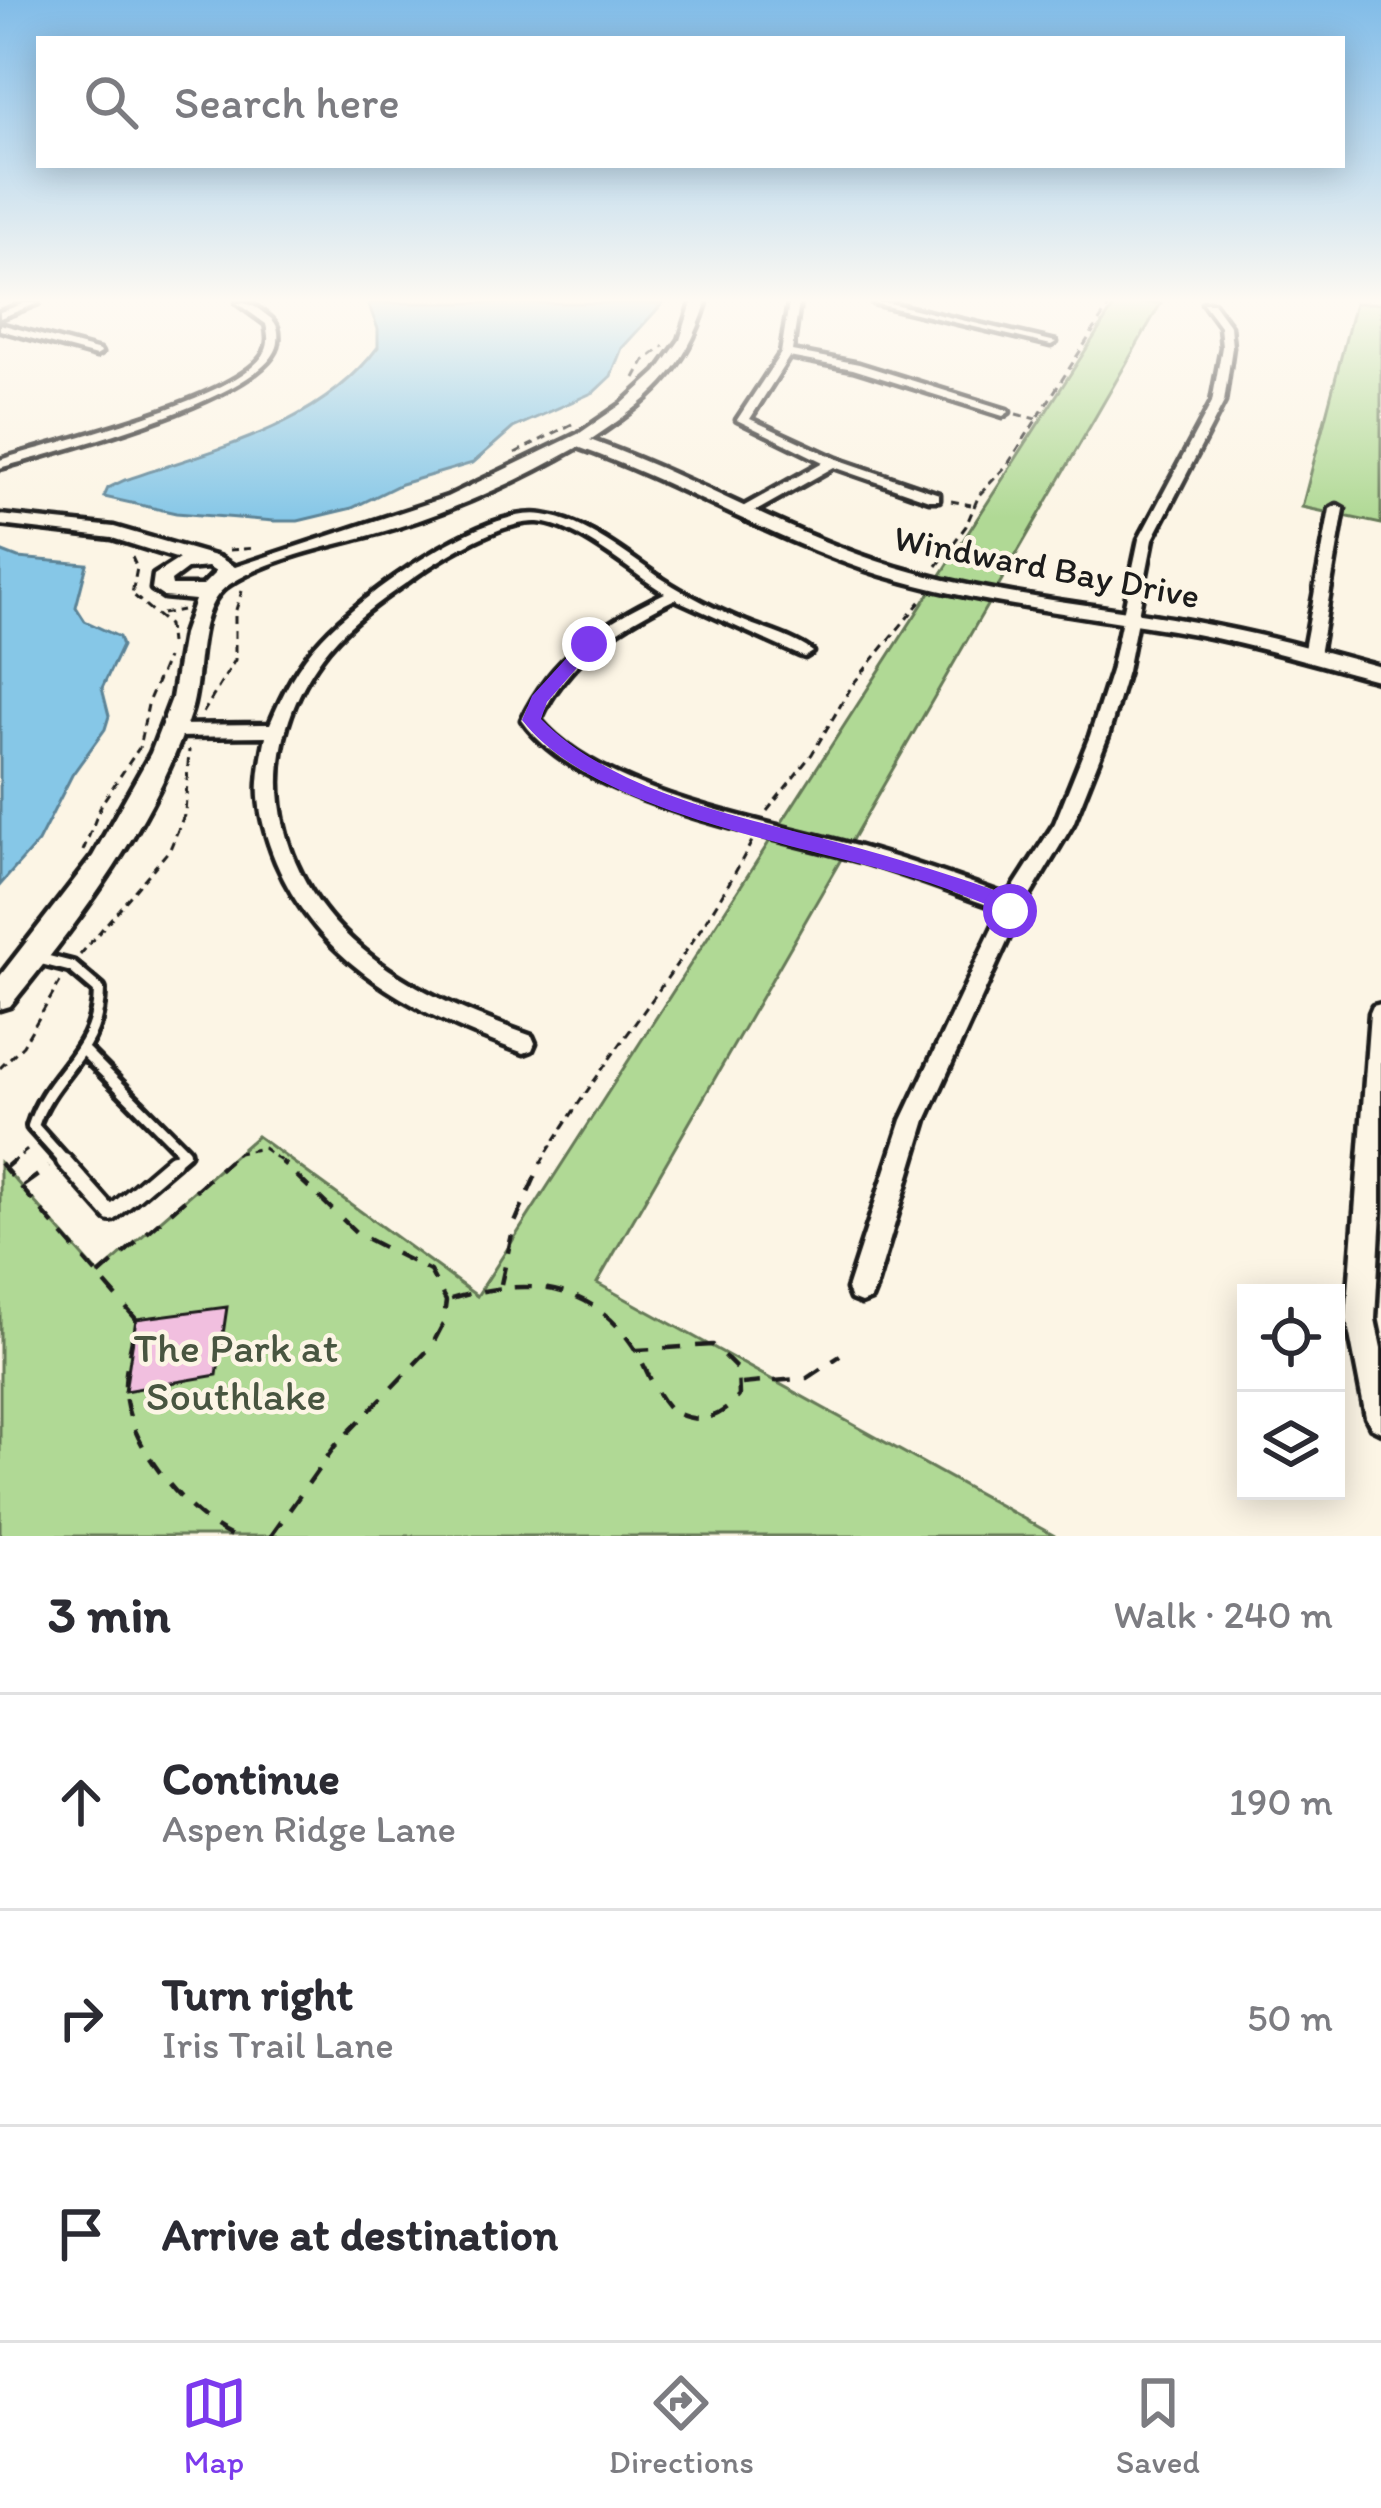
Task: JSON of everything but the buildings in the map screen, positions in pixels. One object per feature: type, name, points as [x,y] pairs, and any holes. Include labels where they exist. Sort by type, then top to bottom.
[{"type":"street","points":[[4,460],[188,403],[244,375]]},
{"type":"street","points":[[165,573],[289,555],[454,500],[580,430],[662,375]]},
{"type":"street","points":[[771,375],[743,420],[833,462],[934,497]]},
{"type":"street","points":[[883,375],[1003,412]]},
{"type":"street","points":[[861,1289],[914,1120],[1013,906],[1064,824],[1090,758],[1130,619],[1145,539],[1210,423],[1226,375]]},
{"type":"street","name":"Windward Bay Drive","points":[[580,430],[821,548],[930,583],[1311,655],[1381,674]]},
{"type":"street","points":[[744,512],[833,462]]},
{"type":"street","points":[[1311,655],[1337,508]]},
{"type":"street","points":[[524,1043],[434,1006],[385,977],[337,938],[302,895],[276,847],[267,806],[274,730],[302,670],[362,604],[430,561],[532,518],[560,524],[675,594],[806,652]]},
{"type":"street","points":[[0,520],[88,529],[216,568]]},
{"type":"street","points":[[148,544],[164,561],[162,590],[176,596],[195,625]]},
{"type":"street","points":[[176,596],[216,568]]},
{"type":"street","points":[[0,997],[34,958],[142,802],[183,731],[181,708],[195,625],[216,568]]},
{"type":"street","points":[[675,594],[589,644],[538,700],[532,720],[557,747],[668,804],[740,827],[853,852],[1013,906]]},
{"type":"street","points":[[183,731],[274,730]]},
{"type":"street","points":[[1381,1013],[1361,1319],[1381,1417]]},
{"type":"lane","points":[[34,958],[72,967],[99,990],[102,1011],[86,1052],[35,1117],[33,1126],[111,1214],[184,1152],[86,1052]]},
{"type":"path","points":[[631,387],[637,375]]},
{"type":"path","points":[[934,574],[966,526],[973,506],[1038,419],[1063,375]]},
{"type":"path","points":[[1003,412],[1038,419]]},
{"type":"path","points":[[507,460],[533,440],[580,430]]},
{"type":"path","points":[[934,497],[973,506]]},
{"type":"path","points":[[216,568],[264,547]]},
{"type":"path","points":[[82,852],[103,803],[139,748],[149,700],[170,646],[168,625],[133,594],[137,568],[127,553]]},
{"type":"path","points":[[0,1068],[23,1046],[45,1002],[110,915],[158,864],[180,830],[183,731],[232,671],[237,639],[233,609],[246,586]]},
{"type":"path","points":[[763,817],[812,754],[854,684],[905,626],[926,592]]},
{"type":"path","points":[[501,1284],[511,1232],[549,1152],[622,1039],[709,925],[751,844]]},
{"type":"path","points":[[43,1138],[2,1166],[136,1319],[125,1391],[135,1436],[202,1522],[232,1536]]},
{"type":"path","points":[[99,1275],[238,1154],[263,1148],[294,1169],[361,1237],[431,1271],[447,1300],[446,1316],[424,1358],[338,1441],[272,1536]]},
{"type":"path","points":[[22,1188],[61,1157]]},
{"type":"path","points":[[447,1300],[501,1284],[536,1283],[584,1298],[637,1350],[665,1406],[700,1421],[718,1418],[732,1407],[740,1384],[731,1358],[712,1345],[637,1350]]},
{"type":"path","points":[[740,1384],[806,1380],[825,1373],[840,1357]]},
{"type":"green space","name":"The Park at Southlake","points":[[1070,375],[1120,375],[597,1283],[1055,1536],[0,1536],[0,1163],[99,1274],[257,1136],[477,1296]]},
{"type":"green space","points":[[1336,375],[1381,375],[1381,524],[1302,507]]},
{"type":"water","points":[[353,375],[612,375],[594,392],[513,428],[473,463],[401,484],[352,508],[298,521],[274,521],[176,513],[104,497],[108,488],[125,480],[263,432],[326,397]]},
{"type":"water","points":[[0,551],[18,558],[87,564],[76,607],[85,621],[119,637],[122,646],[102,688],[109,716],[105,729],[72,775],[38,842],[0,885]]},
{"type":"route","points":[[589,644],[538,700],[532,720],[540,734],[557,747],[668,804],[936,877],[1013,906],[1010,911]]}]
